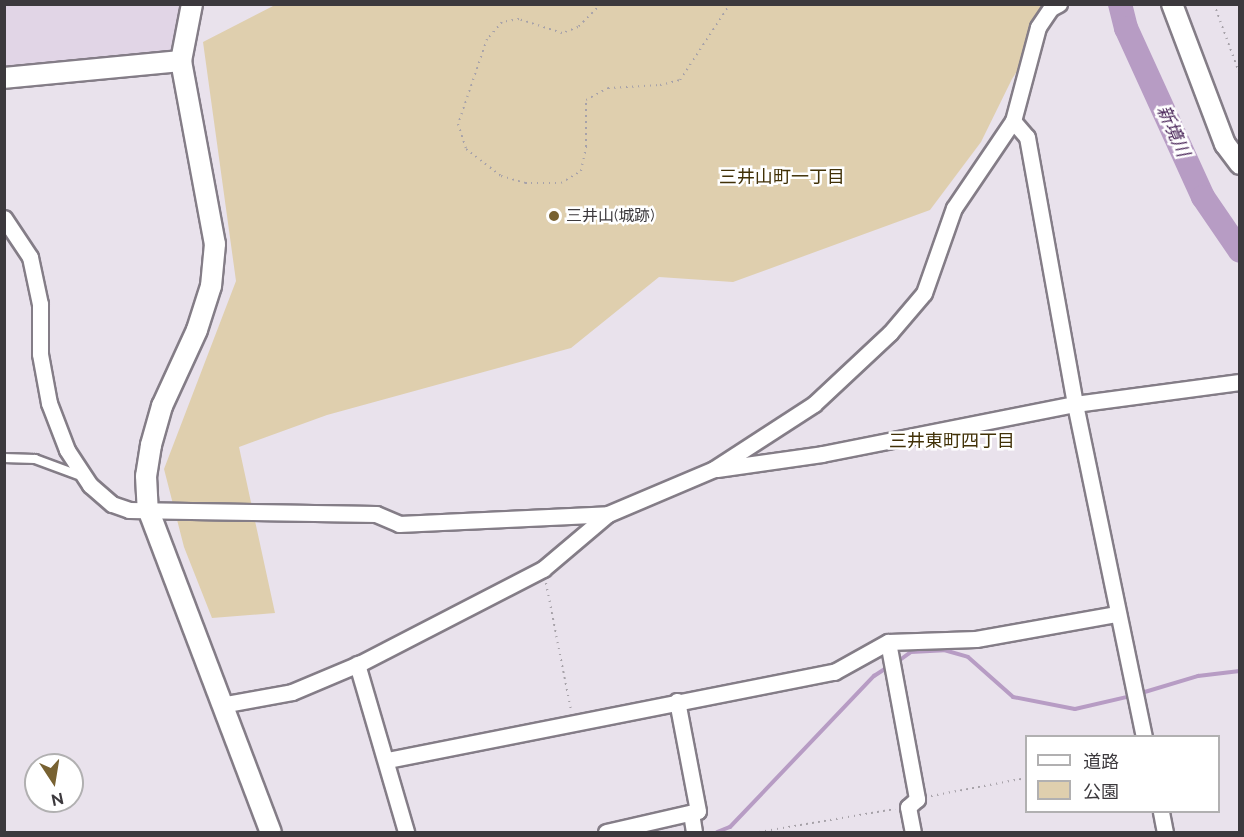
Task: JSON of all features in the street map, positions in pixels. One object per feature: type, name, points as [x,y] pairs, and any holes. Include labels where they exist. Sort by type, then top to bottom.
[{"type":"street","points":[[192,4],[181,61],[215,244],[211,286],[201,319],[162,406],[151,445],[146,476],[148,509],[271,832]]},
{"type":"street","points":[[221,705],[292,692],[357,664],[543,569],[608,514],[714,469],[814,404],[897,325],[924,293],[954,208],[1013,121],[1038,27],[1051,8],[1059,4]]},
{"type":"street","points":[[1172,4],[1225,144],[1239,164]]},
{"type":"street","points":[[4,78],[181,61]]},
{"type":"street","points":[[1013,121],[1027,136],[1075,404],[1144,735]]},
{"type":"street","points":[[4,218],[30,257],[40,304],[40,354],[49,403],[67,450],[85,477],[112,504],[129,510],[376,514],[399,524],[608,514]]},
{"type":"street","points":[[714,469],[822,454],[1075,404],[1239,382]]},
{"type":"street","points":[[388,760],[677,701],[834,672],[888,642],[976,639],[1117,614]]},
{"type":"street","points":[[888,642],[912,803],[913,832]]},
{"type":"street","points":[[357,664],[388,760],[406,832]]},
{"type":"street","points":[[606,832],[698,811],[677,701]]},
{"type":"street","points":[[691,813],[694,832]]},
{"type":"street","points":[[1161,813],[1165,832]]},
{"type":"lane","points":[[4,458],[35,459],[85,477]]},
{"type":"path","points":[[602,4],[578,27],[562,33],[519,19],[502,22],[487,39],[458,124],[466,149],[501,176],[525,183],[561,183],[581,171],[586,147],[585,100],[608,88],[660,85],[680,80],[730,4]]},
{"type":"path","points":[[1214,4],[1239,75]]},
{"type":"path","points":[[543,569],[574,722]]},
{"type":"path","points":[[759,832],[912,803],[1025,778]]},
{"type":"shaded area","points":[[5,5],[183,5],[174,59],[5,75]]},
{"type":"green space","points":[[277,4],[1060,5],[1012,79],[981,142],[930,210],[733,282],[659,277],[571,348],[327,415],[239,447],[275,613],[212,618],[184,547],[164,469],[236,281],[203,42]]},
{"type":"waterway","name":"新境川","points":[[1120,4],[1126,28],[1203,197],[1240,251]]},
{"type":"waterway","points":[[897,662],[911,652],[944,650],[968,657],[1013,697],[1075,709],[1131,696]]},
{"type":"waterway","points":[[717,832],[730,827],[874,676],[888,667]]},
{"type":"waterway","points":[[1138,694],[1198,676],[1240,671]]},
{"type":"place","name":"三井山(城跡)","points":[[554,216]]},
{"type":"district","name":"三井山町一丁目","points":[[782,177]]},
{"type":"district","name":"三井東町四丁目","points":[[952,441]]}]
